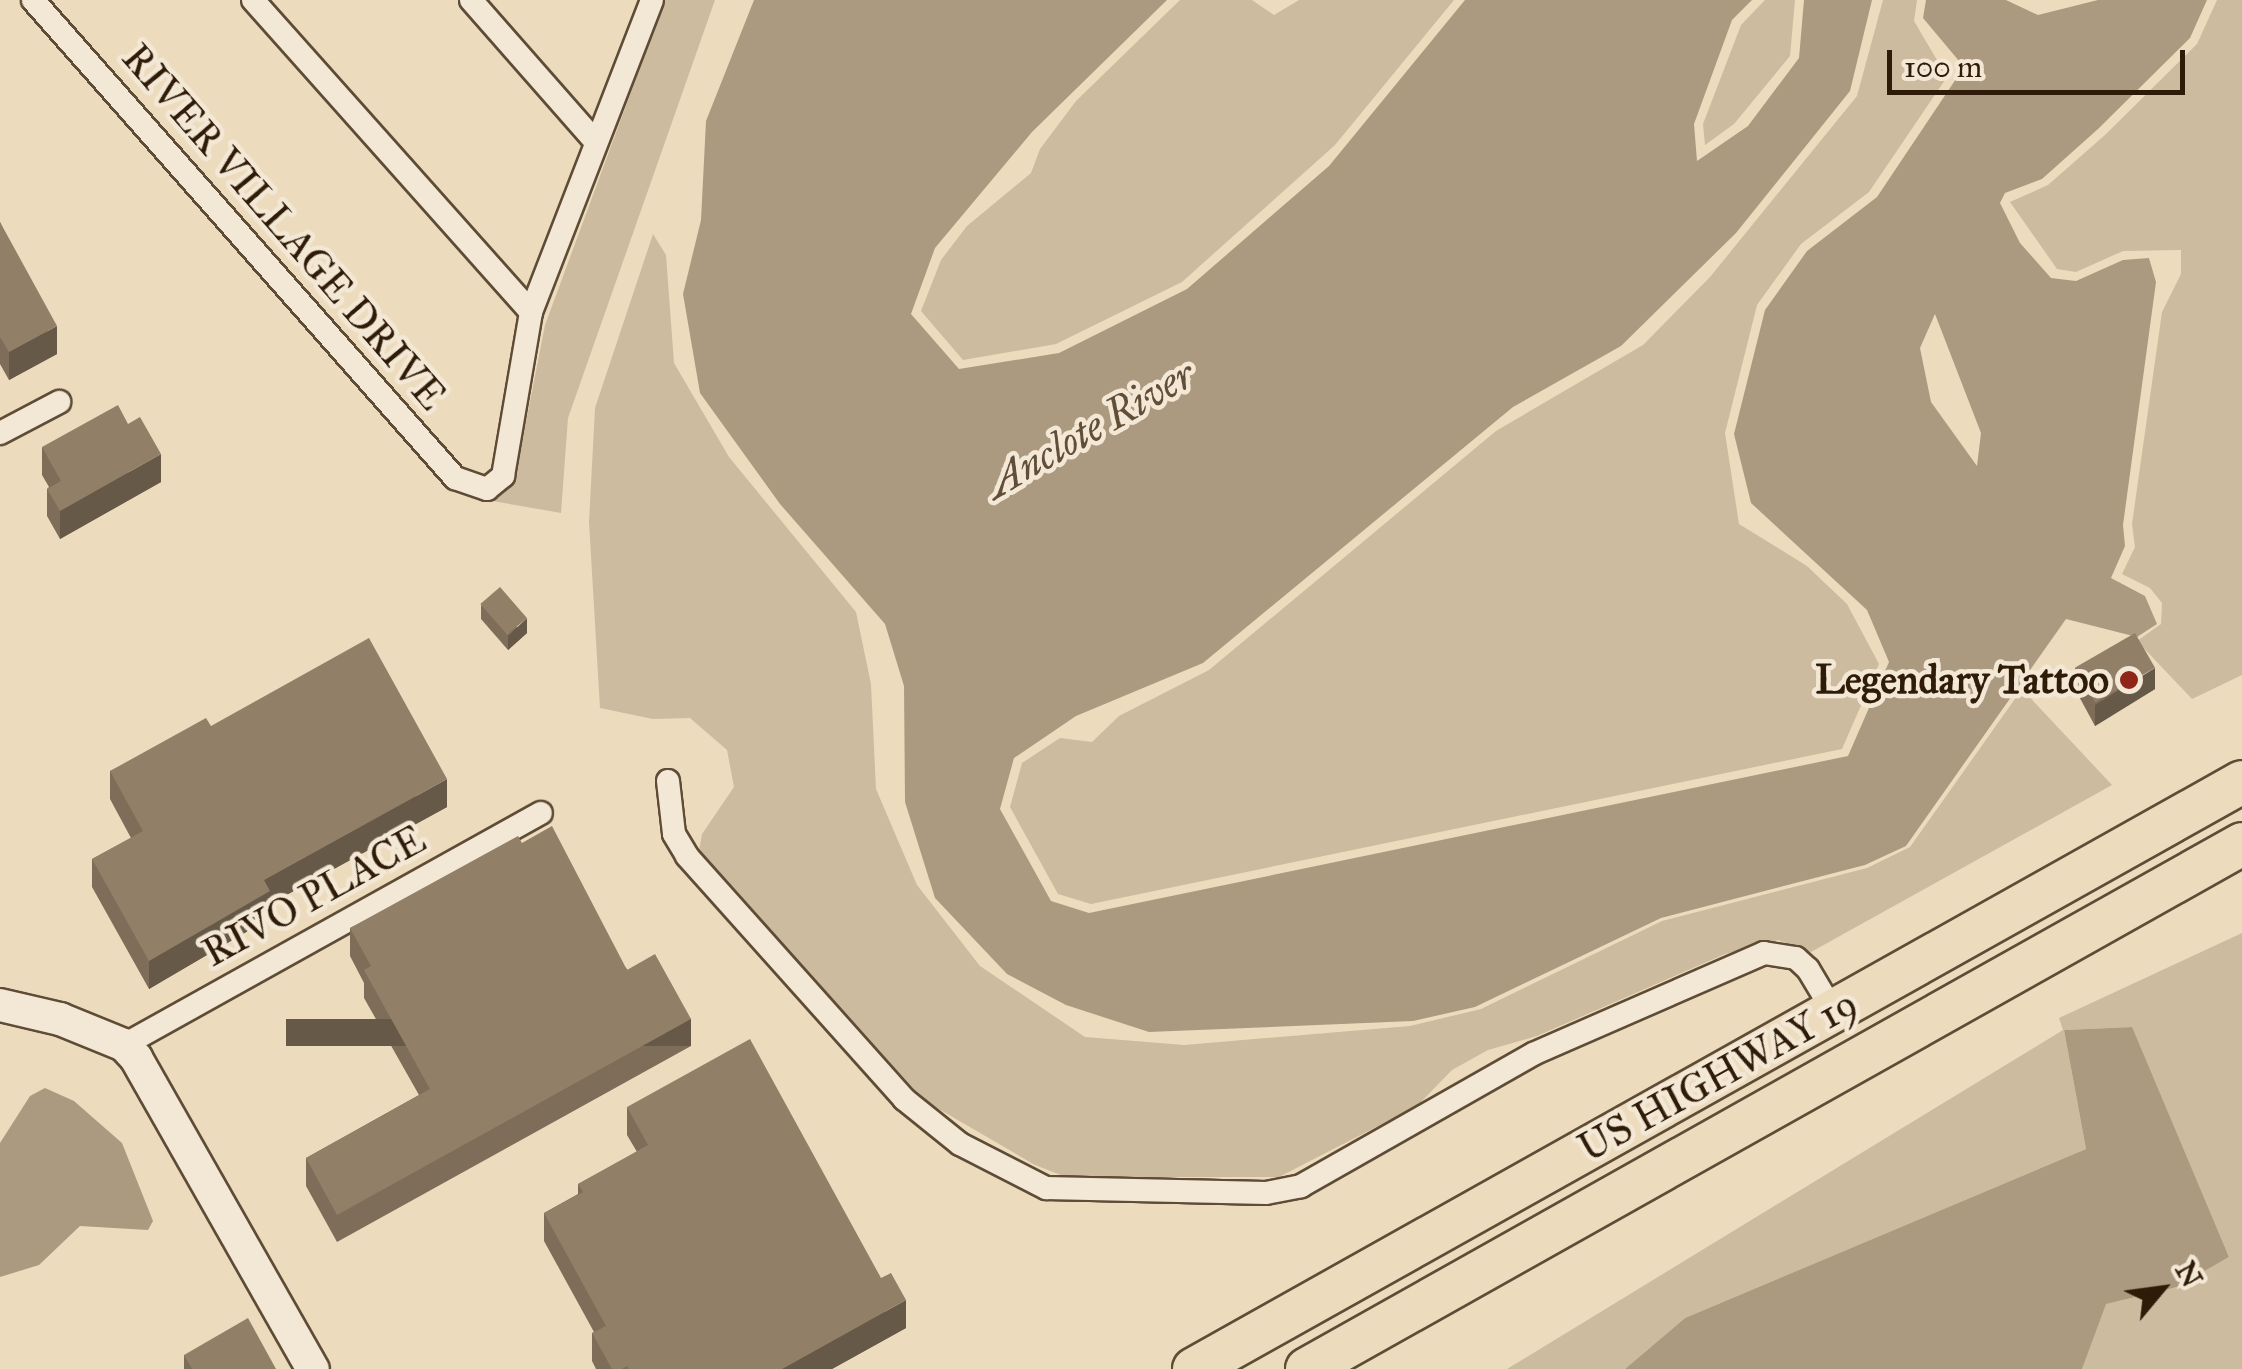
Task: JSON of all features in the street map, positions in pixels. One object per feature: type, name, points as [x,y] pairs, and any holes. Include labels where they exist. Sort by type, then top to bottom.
[{"type":"highway","name":"US HIGHWAY 19","points":[[1194,1369],[2238,784]]},
{"type":"highway","points":[[2189,874],[2224,825],[2238,784]]},
{"type":"highway","name":"US HIGHWAY 19","points":[[1307,1369],[2242,844]]},
{"type":"street","name":"RIVER VILLAGE DRIVE","points":[[33,0],[456,478],[487,489],[503,476],[531,312]]},
{"type":"street","points":[[253,0],[531,312],[594,140],[652,0]]},
{"type":"street","points":[[471,0],[594,140]]},
{"type":"street","points":[[0,432],[59,402]]},
{"type":"street","points":[[668,781],[674,834],[687,856],[904,1099],[960,1144],[1046,1188],[1266,1193],[1301,1186],[1534,1054],[1764,953],[1796,958],[1808,969],[1833,1011]]},
{"type":"street","name":"RIVO PLACE","points":[[124,1045],[541,813]]},
{"type":"street","points":[[0,1005],[124,1045],[313,1369]]},
{"type":"shaded area","points":[[665,0],[715,0],[568,418],[561,513],[481,499],[504,493],[515,478],[545,325]]},
{"type":"shaded area","points":[[1180,0],[1252,0],[1274,15],[1299,0],[1454,0],[1335,145],[1182,282],[1056,344],[963,360],[921,311],[941,260],[967,226],[1031,173],[1040,149],[1076,101]]},
{"type":"shaded area","points":[[1765,0],[1795,0],[1790,56],[1734,124],[1705,145],[1703,124],[1741,25]]},
{"type":"shaded area","points":[[1883,0],[1917,0],[1914,21],[1947,77],[1869,192],[1801,244],[1757,305],[1725,433],[1739,524],[1807,566],[1847,604],[1879,664],[1842,749],[1091,904],[1058,894],[1010,807],[1022,763],[1060,738],[1092,742],[1119,716],[1209,670],[1496,431],[1643,345],[1710,277],[1857,96]]},
{"type":"shaded area","points":[[2217,0],[2242,0],[2242,675],[2192,699],[2137,641],[2161,624],[2162,603],[2150,588],[2122,574],[2135,547],[2132,524],[2162,312],[2181,274],[2181,250],[2123,251],[2076,272],[2057,269],[2010,202],[2048,185],[2105,135],[2197,44]]},
{"type":"shaded area","points":[[653,234],[666,255],[674,363],[729,457],[856,612],[871,684],[876,789],[917,885],[980,966],[1085,1037],[1184,1045],[1410,1026],[1481,1009],[1662,921],[1867,868],[1910,847],[2022,689],[2112,785],[1811,952],[1778,940],[1725,954],[1537,1036],[1488,1050],[1452,1070],[1417,1106],[1279,1177],[1066,1177],[1035,1165],[925,1101],[699,851],[702,834],[734,787],[727,750],[690,718],[653,719],[600,708],[589,522],[595,408]]},
{"type":"shaded area","points":[[2242,933],[2242,1369],[2082,1369],[2105,1304],[2177,1287],[2229,1257],[2131,1027],[2064,1030],[2086,1149],[1685,1318],[1625,1369],[1507,1369],[2063,1030],[2059,1018]]},
{"type":"water","name":"Anclote River","points":[[754,0],[1167,0],[1032,132],[935,248],[911,314],[959,369],[1059,353],[1187,289],[1329,166],[1465,0],[1752,0],[1732,20],[1694,124],[1697,161],[1748,126],[1799,58],[1804,0],[1872,0],[1850,91],[1736,233],[1621,346],[1513,407],[1203,663],[1076,716],[1014,758],[1000,809],[1051,901],[1089,913],[1848,756],[1889,662],[1867,610],[1751,503],[1734,434],[1765,310],[1807,251],[1877,197],[1964,67],[1923,18],[1926,0],[2006,0],[2038,15],[2098,0],[2207,0],[2190,38],[2098,129],[2042,179],[2005,193],[2000,203],[2020,243],[2051,278],[2076,281],[2123,260],[2149,258],[2156,282],[2123,525],[2125,546],[2111,578],[2145,596],[2157,624],[2137,637],[2066,619],[1906,846],[1865,865],[1661,918],[1475,1007],[1413,1021],[1149,1032],[1066,1005],[1007,974],[935,898],[905,802],[904,686],[885,624],[780,504],[700,393],[683,294],[701,220],[706,121]],"holes":[[[1935,314],[1981,433],[1977,466],[1931,402],[1920,348]]]},
{"type":"water","points":[[2132,1027],[2229,1257],[2177,1287],[2106,1304],[2082,1369],[1625,1369],[1685,1318],[2086,1149],[2064,1030]]},
{"type":"water","points":[[45,1088],[74,1101],[122,1143],[153,1221],[148,1230],[80,1226],[39,1265],[0,1277],[0,1143],[30,1096]]},
{"type":"building","points":[[0,222],[57,326],[9,352],[0,337]]},
{"type":"building","points":[[118,405],[128,424],[140,417],[161,454],[60,511],[47,489],[61,481],[42,447]]},
{"type":"building","points":[[500,587],[527,618],[507,635],[480,604]]},
{"type":"building","points":[[2135,633],[2155,668],[2095,702],[2075,668]]},
{"type":"building","points":[[369,638],[447,779],[264,880],[270,891],[149,961],[92,859],[143,831],[110,771],[206,718],[211,726]]},
{"type":"building","points":[[552,826],[627,970],[655,954],[691,1019],[337,1215],[306,1158],[430,1089],[364,970],[371,966],[350,928],[518,836],[522,843]]},
{"type":"building","points":[[750,1039],[881,1278],[891,1273],[906,1300],[782,1369],[612,1369],[592,1333],[606,1326],[544,1213],[583,1192],[578,1184],[648,1145],[627,1107]]},
{"type":"building","points":[[248,1318],[276,1369],[192,1369],[184,1355]]},
{"type":"place","name":"Legendary Tattoo","points":[[2129,680]]}]
